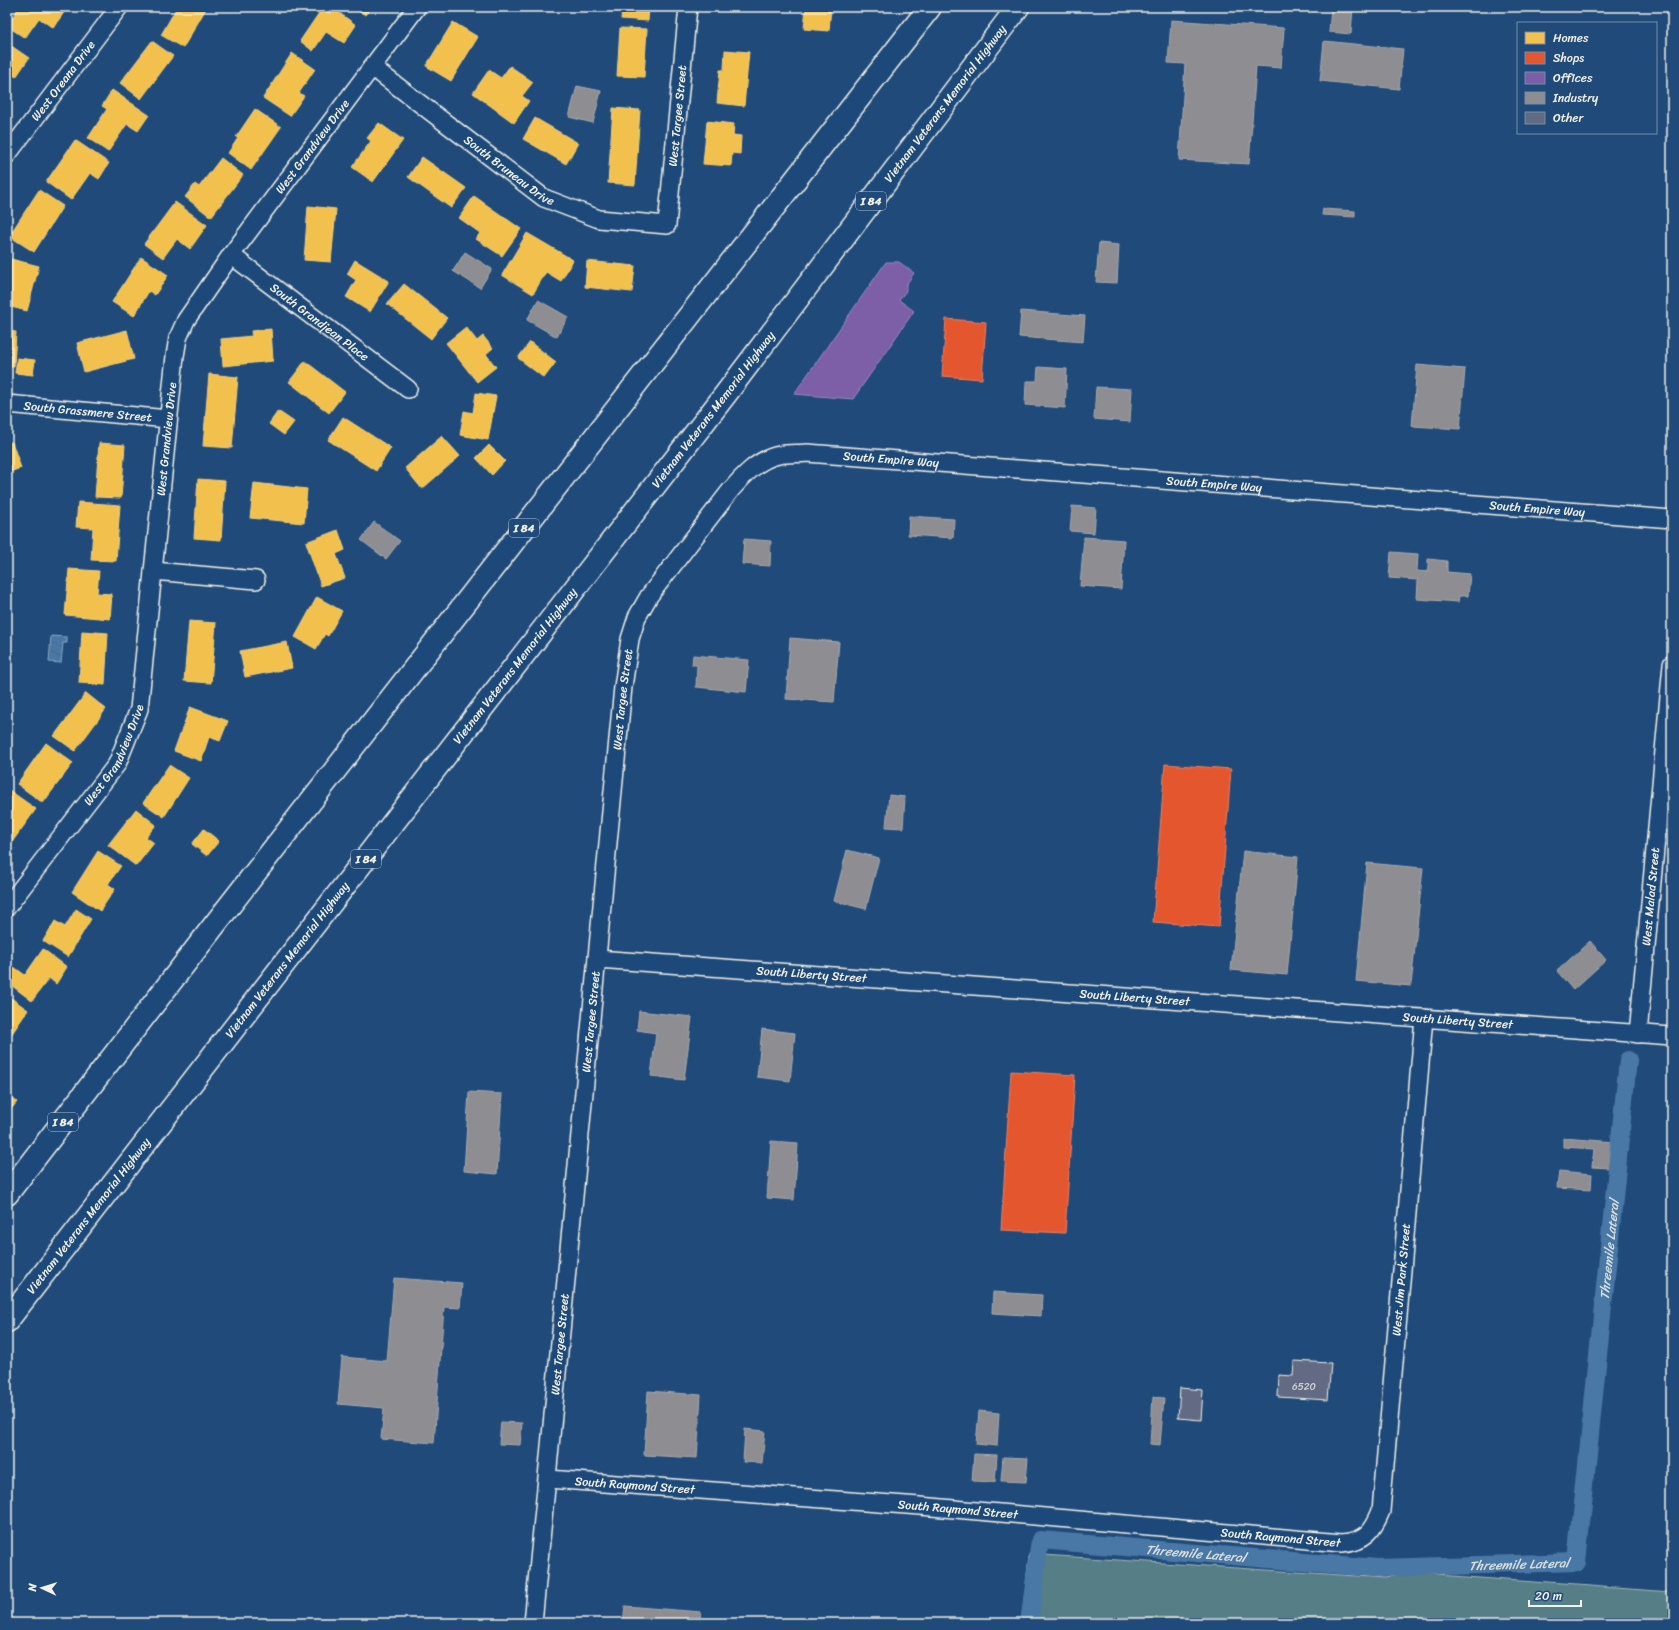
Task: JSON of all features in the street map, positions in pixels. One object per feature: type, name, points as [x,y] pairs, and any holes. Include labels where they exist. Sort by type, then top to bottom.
[{"type":"highway","name":"I 84","points":[[7,1194],[235,898],[930,7]]},
{"type":"highway","name":"Vietnam Veterans Memorial Highway","points":[[7,1321],[725,395],[1018,7]]},
{"type":"street","name":"West Oreana Drive","points":[[7,155],[119,7]]},
{"type":"street","name":"West Grandview Drive","points":[[7,907],[117,764],[139,709],[175,356],[178,338],[186,320],[231,255],[417,7]]},
{"type":"street","name":"West Targee Street","points":[[667,225],[688,7]]},
{"type":"street","name":"South Bruneau Drive","points":[[372,67],[544,198],[599,219],[667,225]]},
{"type":"street","name":"South Grandjean Place","points":[[231,255],[408,389]]},
{"type":"street","name":"South Grassmere Street","points":[[7,404],[168,419]]},
{"type":"street","name":"South Empire Way","points":[[757,464],[778,455],[807,453],[1672,519]]},
{"type":"street","name":"West Targee Street","points":[[533,1623],[623,694],[630,639],[637,617],[649,596],[730,491],[757,464]]},
{"type":"street","points":[[153,571],[256,580]]},
{"type":"street","name":"West Malad Street","points":[[1638,1034],[1672,664]]},
{"type":"street","name":"South Liberty Street","points":[[597,959],[1672,1036]]},
{"type":"street","name":"West Jim Park Street","points":[[1365,1536],[1375,1526],[1381,1511],[1424,1018]]},
{"type":"street","name":"South Raymond Street","points":[[548,1479],[920,1506],[1342,1543],[1353,1542],[1365,1536]]},
{"type":"green space","points":[[1029,1554],[1385,1578],[1409,1573],[1672,1592],[1672,1623],[1022,1623]]},
{"type":"water","points":[[51,636],[67,637],[67,643],[63,643],[61,663],[49,662]]},
{"type":"building: Homes","points":[[19,7],[60,7],[65,11],[53,28],[39,18],[25,38],[7,26]]},
{"type":"building: Homes","points":[[177,7],[207,7],[183,48],[161,35]]},
{"type":"building: Homes","points":[[323,7],[331,7],[356,25],[344,43],[326,32],[313,51],[300,41]]},
{"type":"building: Homes","points":[[350,7],[370,7],[366,15]]},
{"type":"building: Homes","points":[[622,7],[649,7],[648,21],[621,19]]},
{"type":"building: Homes","points":[[806,7],[831,7],[829,31],[804,29]]},
{"type":"building: Homes","points":[[453,22],[478,37],[451,81],[426,66]]},
{"type":"building: Homes","points":[[620,28],[647,29],[644,77],[617,76]]},
{"type":"building: Homes","points":[[152,41],[173,56],[141,99],[120,83]]},
{"type":"building: Homes","points":[[7,43],[29,58],[16,77],[7,71]]},
{"type":"building: Homes","points":[[725,50],[749,52],[744,106],[717,103],[720,70],[724,70]]},
{"type":"building: Homes","points":[[292,53],[315,69],[299,93],[304,96],[290,116],[263,98]]},
{"type":"building: Homes","points":[[510,66],[533,82],[522,96],[529,101],[514,123],[473,93],[489,70],[501,78]]},
{"type":"building: Homes","points":[[112,90],[149,115],[138,131],[127,124],[108,152],[88,138],[107,109],[102,106]]},
{"type":"building: Homes","points":[[613,108],[640,110],[635,185],[608,183]]},
{"type":"building: Homes","points":[[255,109],[281,127],[251,170],[228,153],[238,138],[236,137]]},
{"type":"building: Homes","points":[[535,118],[578,143],[566,164],[523,139]]},
{"type":"building: Homes","points":[[707,121],[734,124],[733,135],[741,136],[740,154],[732,153],[731,166],[703,164]]},
{"type":"building: Homes","points":[[379,123],[403,140],[373,182],[352,167],[371,141],[367,138]]},
{"type":"building: Homes","points":[[75,140],[109,163],[99,179],[90,173],[71,200],[46,182]]},
{"type":"building: Homes","points":[[422,157],[466,188],[451,208],[408,177]]},
{"type":"building: Homes","points":[[221,158],[243,175],[211,217],[185,197],[195,184],[199,187]]},
{"type":"building: Homes","points":[[39,190],[63,206],[34,252],[9,236]]},
{"type":"building: Homes","points":[[474,196],[521,229],[502,256],[476,239],[480,233],[459,218]]},
{"type":"building: Homes","points":[[175,202],[207,225],[190,249],[177,239],[163,258],[144,244]]},
{"type":"building: Homes","points":[[308,206],[336,209],[331,262],[304,260]]},
{"type":"building: Homes","points":[[527,233],[573,260],[561,281],[546,272],[533,294],[502,275]]},
{"type":"building: Homes","points":[[141,257],[168,275],[155,295],[149,291],[134,316],[112,302]]},
{"type":"building: Homes","points":[[7,258],[39,266],[27,311],[7,306]]},
{"type":"building: Homes","points":[[355,260],[389,281],[370,312],[346,297],[356,280],[347,274]]},
{"type":"building: Homes","points":[[587,261],[635,266],[632,292],[585,287]]},
{"type":"building: Homes","points":[[404,284],[447,318],[431,339],[387,304]]},
{"type":"building: Homes","points":[[466,327],[477,341],[483,336],[493,348],[486,354],[496,367],[477,382],[446,343]]},
{"type":"building: Homes","points":[[271,329],[273,361],[223,366],[221,339],[252,336],[251,331]]},
{"type":"building: Homes","points":[[127,330],[134,359],[84,372],[77,343]]},
{"type":"building: Homes","points":[[7,331],[16,332],[14,367],[7,367]]},
{"type":"building: Homes","points":[[530,342],[556,362],[544,378],[518,358]]},
{"type":"building: Homes","points":[[17,358],[35,360],[33,375],[15,373]]},
{"type":"building: Homes","points":[[305,361],[345,392],[329,413],[289,382]]},
{"type":"building: Homes","points":[[209,374],[238,377],[232,448],[203,446]]},
{"type":"building: Homes","points":[[476,393],[496,396],[488,440],[460,435],[464,411],[473,413]]},
{"type":"building: Homes","points":[[278,411],[294,422],[284,435],[269,424]]},
{"type":"building: Homes","points":[[343,417],[391,448],[376,471],[328,440]]},
{"type":"building: Homes","points":[[442,436],[460,456],[422,489],[405,468]]},
{"type":"building: Homes","points":[[12,442],[21,468],[7,473],[7,443]]},
{"type":"building: Homes","points":[[99,443],[125,445],[121,498],[95,497]]},
{"type":"building: Homes","points":[[489,445],[505,461],[492,475],[476,458]]},
{"type":"building: Homes","points":[[198,479],[225,481],[221,540],[194,538]]},
{"type":"building: Homes","points":[[254,483],[307,489],[304,523],[250,518]]},
{"type":"building: Homes","points":[[78,502],[120,505],[116,561],[91,560],[93,528],[76,527]]},
{"type":"building: Homes","points":[[338,530],[345,550],[336,554],[345,578],[321,586],[306,542]]},
{"type":"building: Homes","points":[[69,569],[99,571],[97,593],[112,594],[110,619],[65,615]]},
{"type":"building: Homes","points":[[317,597],[342,611],[328,636],[325,634],[316,649],[295,637]]},
{"type":"building: Homes","points":[[189,621],[216,623],[211,683],[184,681]]},
{"type":"building: Homes","points":[[82,631],[108,633],[105,685],[79,683]]},
{"type":"building: Homes","points":[[287,642],[292,668],[245,677],[240,651]]},
{"type":"building: Homes","points":[[86,693],[106,709],[75,751],[54,736]]},
{"type":"building: Homes","points":[[190,707],[228,721],[220,741],[209,737],[201,761],[174,751]]},
{"type":"building: Homes","points":[[46,743],[73,763],[43,803],[17,784]]},
{"type":"building: Homes","points":[[169,765],[189,778],[164,817],[143,803]]},
{"type":"building: Homes","points":[[9,790],[36,809],[7,849],[7,793]]},
{"type":"building: Homes","points":[[136,809],[156,825],[146,837],[154,843],[136,866],[108,845]]},
{"type":"building: Homes","points":[[204,829],[219,841],[207,856],[192,844]]},
{"type":"building: Homes","points":[[98,851],[121,866],[108,884],[115,889],[100,911],[72,892]]},
{"type":"building: Homes","points":[[76,909],[91,919],[68,957],[43,941],[55,921],[65,927]]},
{"type":"building: Homes","points":[[43,949],[67,967],[56,984],[49,978],[32,1001],[7,982],[7,976],[14,967],[25,975]]},
{"type":"building: Homes","points":[[7,995],[28,1010],[7,1041]]},
{"type":"building: Homes","points":[[7,1094],[17,1102],[7,1114]]},
{"type":"building: Shops","points":[[946,319],[986,322],[982,379],[942,376]]},
{"type":"building: Shops","points":[[1165,764],[1231,769],[1219,927],[1153,922]]},
{"type":"building: Shops","points":[[1011,1071],[1075,1075],[1065,1233],[1001,1230]]},
{"type":"building: Offices","points":[[886,262],[899,262],[914,273],[906,285],[906,291],[899,300],[914,311],[853,399],[794,394]]},
{"type":"building: Industry","points":[[1331,7],[1353,7],[1351,34],[1329,32]]},
{"type":"building: Industry","points":[[1171,20],[1284,28],[1281,68],[1256,66],[1249,164],[1179,160],[1185,64],[1168,63]]},
{"type":"building: Industry","points":[[1324,41],[1403,49],[1399,89],[1320,81]]},
{"type":"building: Industry","points":[[577,86],[601,91],[593,123],[569,117]]},
{"type":"building: Industry","points":[[1323,209],[1355,211],[1355,217],[1322,215]]},
{"type":"building: Industry","points":[[1099,243],[1119,245],[1117,283],[1096,282]]},
{"type":"building: Industry","points":[[465,252],[492,269],[480,288],[453,271]]},
{"type":"building: Industry","points":[[538,300],[568,317],[557,337],[527,320]]},
{"type":"building: Industry","points":[[1021,311],[1085,316],[1083,342],[1019,337]]},
{"type":"building: Industry","points":[[1417,365],[1465,369],[1460,429],[1412,426]]},
{"type":"building: Industry","points":[[1038,367],[1067,369],[1065,408],[1025,405],[1026,381],[1037,381]]},
{"type":"building: Industry","points":[[1096,387],[1132,389],[1130,422],[1094,419]]},
{"type":"building: Industry","points":[[1072,506],[1096,508],[1094,533],[1070,531]]},
{"type":"building: Industry","points":[[909,516],[954,519],[953,538],[908,535]]},
{"type":"building: Industry","points":[[374,522],[400,541],[386,559],[361,540]]},
{"type":"building: Industry","points":[[1084,537],[1124,540],[1121,589],[1080,586]]},
{"type":"building: Industry","points":[[744,539],[771,541],[770,566],[742,564]]},
{"type":"building: Industry","points":[[1391,552],[1418,554],[1417,571],[1428,572],[1428,559],[1447,561],[1447,572],[1470,574],[1468,596],[1459,596],[1458,602],[1417,599],[1418,580],[1389,578]]},
{"type":"building: Industry","points":[[790,638],[839,642],[834,702],[786,699]]},
{"type":"building: Industry","points":[[693,655],[749,660],[746,692],[696,687],[697,665],[692,665]]},
{"type":"building: Industry","points":[[889,795],[905,797],[903,828],[886,827]]},
{"type":"building: Industry","points":[[847,850],[879,858],[866,909],[834,901]]},
{"type":"building: Industry","points":[[1243,851],[1298,857],[1287,975],[1231,970]]},
{"type":"building: Industry","points":[[1367,863],[1423,868],[1411,986],[1356,981]]},
{"type":"building: Industry","points":[[1590,941],[1606,960],[1573,990],[1557,971]]},
{"type":"building: Industry","points":[[639,1011],[692,1017],[684,1080],[651,1076],[656,1033],[637,1030]]},
{"type":"building: Industry","points":[[762,1029],[795,1033],[790,1081],[757,1077]]},
{"type":"building: Industry","points":[[469,1092],[502,1094],[497,1174],[464,1171]]},
{"type":"building: Industry","points":[[1563,1138],[1616,1142],[1614,1158],[1611,1157],[1610,1168],[1592,1167],[1594,1149],[1563,1147]]},
{"type":"building: Industry","points":[[771,1141],[798,1143],[794,1200],[767,1198]]},
{"type":"building: Industry","points":[[1559,1171],[1592,1174],[1591,1190],[1557,1188]]},
{"type":"building: Industry","points":[[394,1278],[462,1283],[460,1308],[444,1307],[434,1443],[381,1439],[384,1408],[338,1404],[342,1357],[387,1361]]},
{"type":"building: Industry","points":[[993,1292],[1042,1295],[1041,1316],[992,1313]]},
{"type":"building: Industry","points":[[648,1391],[701,1395],[697,1458],[644,1455]]},
{"type":"building: Industry","points":[[1153,1397],[1164,1398],[1160,1445],[1150,1444]]},
{"type":"building: Industry","points":[[979,1411],[999,1413],[997,1446],[976,1444]]},
{"type":"building: Industry","points":[[501,1422],[522,1423],[520,1445],[499,1444]]},
{"type":"building: Industry","points":[[745,1429],[765,1431],[762,1463],[743,1462]]},
{"type":"building: Industry","points":[[974,1454],[997,1455],[995,1482],[972,1481]]},
{"type":"building: Industry","points":[[1003,1457],[1028,1458],[1026,1482],[1001,1481]]},
{"type":"building: Industry","points":[[625,1606],[701,1612],[700,1623],[623,1623]]},
{"type":"building: Other","points":[[1294,1361],[1331,1363],[1328,1400],[1278,1397],[1279,1375],[1293,1376]]},
{"type":"building: Other","points":[[1180,1388],[1203,1390],[1201,1420],[1178,1418]]},
{"type":"waterway","name":"Threemile Lateral","points":[[1029,1623],[1040,1540],[1377,1568],[1577,1562],[1628,1060]]}]
